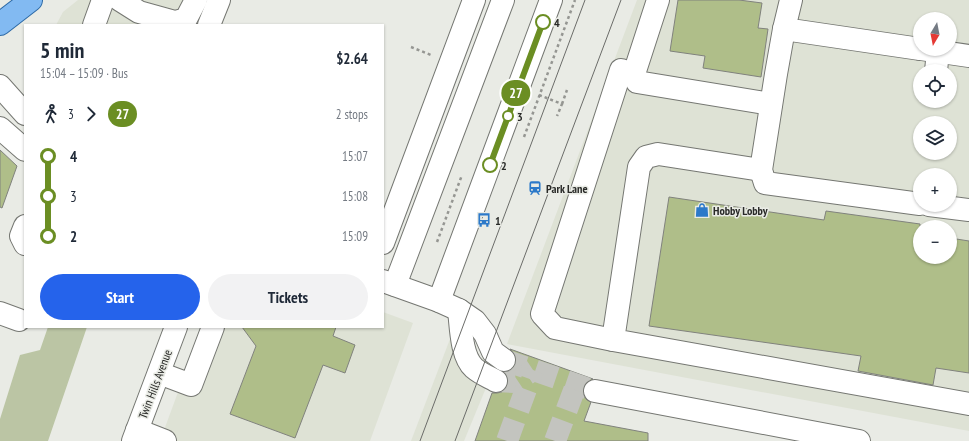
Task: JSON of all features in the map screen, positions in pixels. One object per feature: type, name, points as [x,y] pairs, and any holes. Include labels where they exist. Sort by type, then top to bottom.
[{"type":"main road","points":[[0,24],[31,0]]},
{"type":"street","points":[[94,24],[103,0]]},
{"type":"street","points":[[120,0],[139,12],[175,22],[186,18],[196,0]]},
{"type":"street","points":[[209,24],[219,0]]},
{"type":"street","points":[[384,240],[474,0]]},
{"type":"street","points":[[503,0],[389,283],[459,310],[475,321],[485,334],[493,352],[504,360]]},
{"type":"street","points":[[439,301],[551,0]]},
{"type":"street","points":[[658,0],[634,74],[637,82],[771,104]]},
{"type":"street","points":[[791,0],[784,29],[761,170],[765,183],[913,203]]},
{"type":"street","points":[[784,29],[913,52]]},
{"type":"street","points":[[957,56],[969,56]]},
{"type":"street","points":[[634,74],[621,70],[542,314],[555,328],[613,340],[969,404]]},
{"type":"street","points":[[0,86],[17,111]]},
{"type":"street","points":[[0,128],[24,149]]},
{"type":"street","points":[[613,340],[639,168],[646,157],[658,154],[761,170]]},
{"type":"street","points":[[957,208],[969,210]]},
{"type":"street","points":[[24,228],[21,236],[24,242]]},
{"type":"street","points":[[459,310],[466,355],[473,367],[485,376],[496,381]]},
{"type":"street","name":"Twin Hills Avenue","points":[[136,436],[176,328]]},
{"type":"street","points":[[159,373],[191,385],[213,328]]},
{"type":"street","points":[[595,391],[860,441]]},
{"type":"street","points":[[136,436],[165,441]]},
{"type":"path","points":[[411,47],[438,57]]},
{"type":"path","points":[[557,116],[567,90]]},
{"type":"path","points":[[541,95],[562,104]]},
{"type":"shaded area","points":[[78,0],[205,0],[196,24],[57,24],[63,12]]},
{"type":"shaded area","points":[[637,0],[969,0],[969,431],[507,344]]},
{"type":"shaded area","points":[[384,312],[413,323],[370,441],[160,441],[202,328],[384,328]]},
{"type":"shaded area","points":[[450,339],[495,366],[464,441],[411,441]]},
{"type":"green space","points":[[48,328],[87,328],[48,441],[0,441],[0,419],[20,355],[40,350]]},
{"type":"building","points":[[678,0],[739,0],[762,3],[758,28],[768,29],[761,77],[703,68],[705,56],[670,51]]},
{"type":"building","points":[[0,150],[17,166],[2,208],[0,207]]},
{"type":"building","points":[[669,197],[824,220],[826,211],[913,223],[913,264],[957,264],[957,239],[969,241],[969,373],[936,368],[933,385],[858,371],[861,356],[649,326]]},
{"type":"building","points":[[243,328],[336,328],[333,336],[355,345],[345,373],[323,365],[295,438],[230,414],[256,346]]},
{"type":"building","points":[[510,349],[593,379],[586,383],[583,388],[583,395],[591,402],[584,421],[648,433],[648,441],[475,441],[492,393],[502,392],[507,387],[507,375],[504,372],[514,368],[516,361],[515,355]]},
{"type":"tunnel","points":[[504,360],[595,391]]},
{"type":"tunnel","points":[[496,381],[515,382],[533,370]]},
{"type":"tunnel","points":[[507,441],[533,370]]},
{"type":"tunnel","points":[[555,441],[576,385]]},
{"type":"tram line","points":[[420,441],[585,0]]},
{"type":"tram line","points":[[455,441],[621,0]]},
{"type":"bus line","name":"27","points":[[490,165],[543,22]]},
{"type":"place","name":"4","points":[[543,22]]},
{"type":"place","name":"3","points":[[508,116]]},
{"type":"place","name":"2","points":[[490,165]]},
{"type":"place","name":"Park Lane","points":[[535,188]]},
{"type":"place","name":"Hobby Lobby","points":[[702,210]]},
{"type":"place","name":"1","points":[[484,220]]}]
